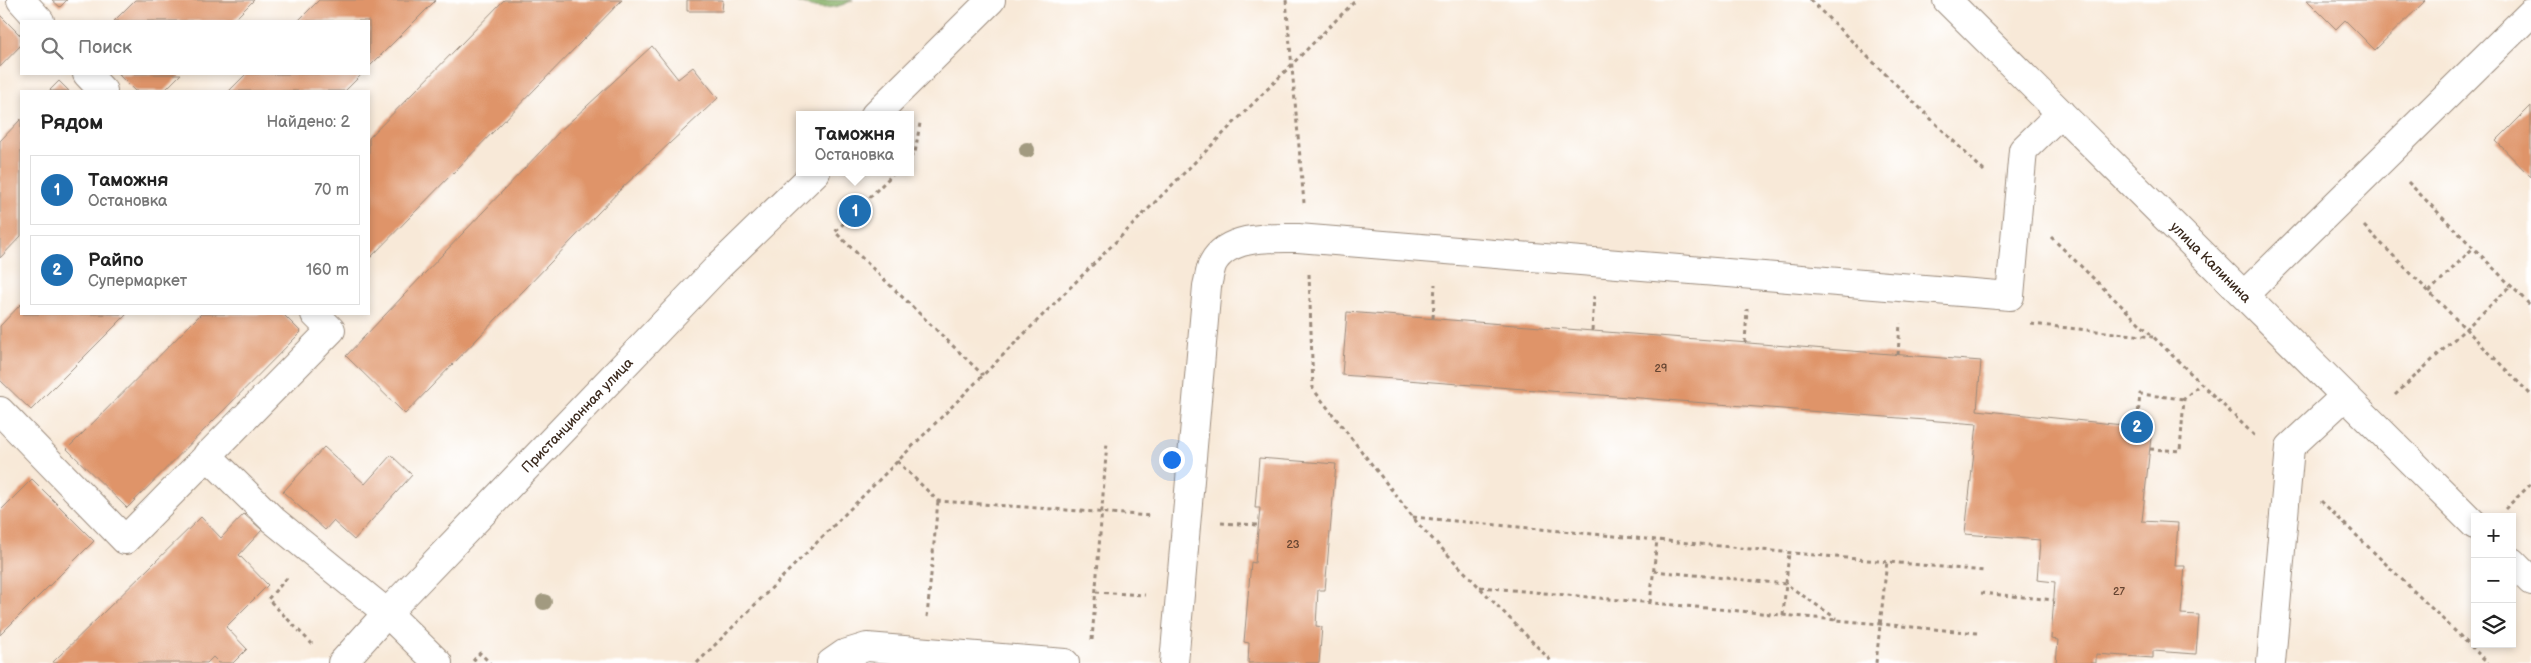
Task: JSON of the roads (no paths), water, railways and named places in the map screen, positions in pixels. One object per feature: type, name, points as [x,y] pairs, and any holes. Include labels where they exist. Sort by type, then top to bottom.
[{"type":"street","points":[[21,0],[39,20]]},
{"type":"street","points":[[879,111],[991,0]]},
{"type":"street","name":"улица Калинина","points":[[1947,0],[2471,521]]},
{"type":"street","points":[[2244,295],[2531,14]]},
{"type":"street","points":[[88,75],[102,90]]},
{"type":"street","points":[[1174,663],[1179,598],[1199,520],[1207,286],[1213,263],[1226,248],[1244,242],[1269,238],[1307,238],[2010,296],[2023,150],[2061,113]]},
{"type":"street","name":"Пристанционная улица","points":[[342,663],[387,613],[719,266],[812,176]]},
{"type":"street","points":[[0,411],[125,540],[331,330],[316,315]]},
{"type":"street","points":[[2271,663],[2290,447],[2345,396]]},
{"type":"street","points":[[207,456],[272,520],[387,613],[438,663]]},
{"type":"street","points":[[2516,566],[2531,581]]},
{"type":"street","points":[[831,663],[844,654],[867,647],[1065,663]]},
{"type":"place","name":"Таможня","points":[[855,211]]},
{"type":"place","name":"Райпо","points":[[2137,427]]}]
